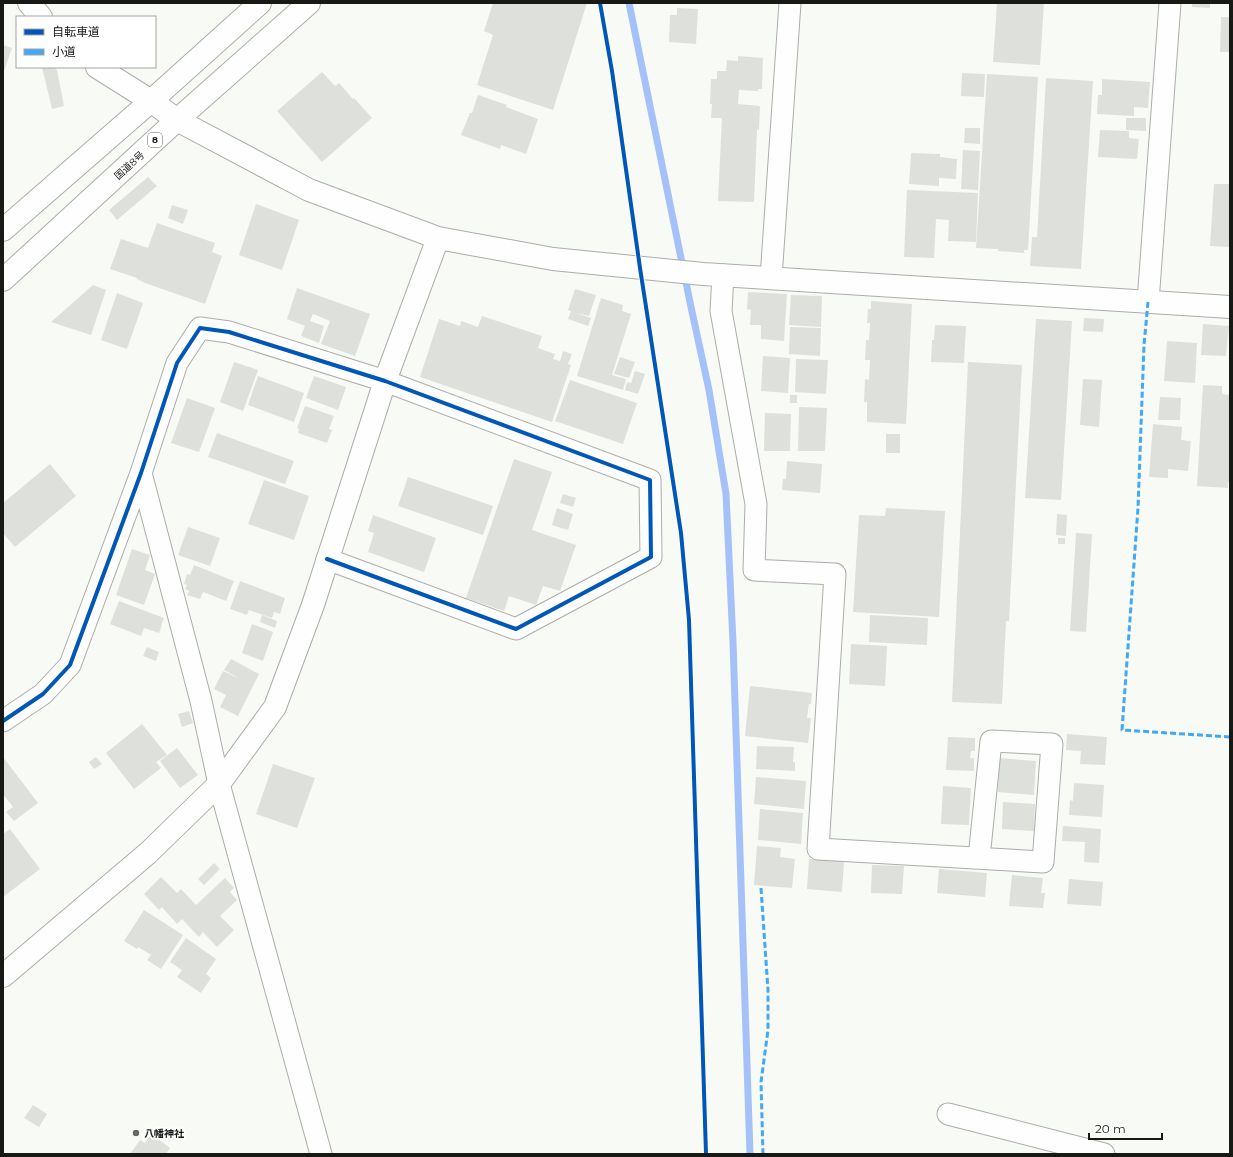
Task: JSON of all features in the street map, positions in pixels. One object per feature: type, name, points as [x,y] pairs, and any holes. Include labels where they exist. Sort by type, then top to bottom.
[{"type":"main road","points":[[29,3],[40,16]]},
{"type":"main road","points":[[3,230],[151,101],[260,3]]},
{"type":"main road","name":"国道8号","points":[[3,280],[177,120],[309,3]]},
{"type":"main road","points":[[99,68],[151,101],[177,120],[309,190],[438,238],[553,259],[674,271],[1230,307]]},
{"type":"main road","points":[[3,976],[148,853],[219,784],[276,707],[313,605],[385,381],[438,238]]},
{"type":"street","points":[[771,278],[790,3]]},
{"type":"street","points":[[1148,302],[1170,3]]},
{"type":"street","points":[[713,274],[722,311],[756,504],[754,570],[835,574],[818,849],[1043,862],[1052,744],[991,741],[979,858]]},
{"type":"street","points":[[3,721],[43,694],[70,666],[141,473],[177,363],[200,328],[229,332],[385,381],[650,480],[651,557],[516,629],[327,559]]},
{"type":"street","points":[[141,473],[201,701],[219,784],[321,1154]]},
{"type":"street","points":[[948,1114],[1104,1154]]},
{"type":"building","points":[[493,3],[587,3],[553,110],[477,85],[493,35],[484,31]]},
{"type":"building","points":[[997,3],[1044,3],[1040,65],[993,62]]},
{"type":"building","points":[[1192,3],[1210,3],[1210,8],[1192,7]]},
{"type":"building","points":[[677,8],[698,9],[696,44],[669,42],[670,15],[677,15]]},
{"type":"building","points":[[1221,17],[1230,17],[1230,52],[1220,52]]},
{"type":"building","points":[[3,45],[12,48],[3,74]]},
{"type":"building","points":[[738,56],[763,58],[762,89],[758,89],[758,91],[739,90],[738,104],[760,106],[759,130],[757,129],[754,202],[718,201],[722,118],[711,118],[711,79],[717,79],[717,71],[726,71],[727,60],[738,61]]},
{"type":"building","points":[[42,68],[54,68],[57,70],[64,106],[52,109]]},
{"type":"building","points":[[322,72],[335,86],[339,83],[372,118],[322,162],[277,111]]},
{"type":"building","points":[[962,73],[985,74],[984,97],[961,96]]},
{"type":"building","points":[[987,74],[1038,77],[1028,250],[1024,250],[1024,253],[998,251],[998,249],[976,248]]},
{"type":"building","points":[[1046,78],[1093,81],[1081,269],[1030,266],[1032,237],[1037,237]]},
{"type":"building","points":[[1102,79],[1150,82],[1148,108],[1134,107],[1134,116],[1097,114],[1098,95],[1102,95]]},
{"type":"building","points":[[478,95],[507,105],[506,107],[538,119],[526,154],[501,145],[500,149],[461,135],[470,113],[472,113]]},
{"type":"building","points":[[1126,118],[1146,118],[1146,131],[1126,130]]},
{"type":"building","points":[[965,128],[980,128],[980,144],[964,143]]},
{"type":"building","points":[[1100,130],[1129,131],[1129,138],[1139,139],[1137,159],[1098,157]]},
{"type":"building","points":[[963,150],[980,151],[978,190],[961,189]]},
{"type":"building","points":[[911,153],[940,154],[940,157],[957,159],[956,179],[939,178],[939,186],[909,184]]},
{"type":"building","points":[[148,177],[157,186],[117,220],[109,210]]},
{"type":"building","points":[[1214,184],[1230,184],[1230,247],[1210,246]]},
{"type":"building","points":[[907,190],[978,193],[976,242],[948,241],[949,220],[936,219],[934,258],[904,257]]},
{"type":"building","points":[[256,204],[299,220],[282,270],[239,255]]},
{"type":"building","points":[[172,205],[188,210],[183,224],[168,218]]},
{"type":"building","points":[[157,223],[215,243],[212,252],[222,256],[205,304],[110,269],[121,239],[148,248]]},
{"type":"building","points":[[93,285],[106,290],[91,335],[51,322]]},
{"type":"building","points":[[297,288],[370,314],[355,356],[321,344],[330,321],[313,314],[310,321],[324,326],[319,343],[301,336],[305,326],[287,319]]},
{"type":"building","points":[[575,289],[596,295],[589,316],[576,313],[591,318],[588,326],[568,319],[571,311],[568,310]]},
{"type":"building","points":[[748,292],[787,294],[784,341],[761,339],[761,325],[750,325],[751,310],[747,309]]},
{"type":"building","points":[[117,293],[143,303],[127,349],[101,340]]},
{"type":"building","points":[[791,295],[822,296],[821,327],[789,325]]},
{"type":"building","points":[[601,298],[623,305],[622,311],[631,314],[612,375],[626,379],[623,390],[577,376]]},
{"type":"building","points":[[871,301],[912,304],[906,424],[867,422],[867,402],[864,402],[865,379],[869,380],[870,360],[865,360],[866,340],[869,340],[870,323],[867,323],[868,309],[871,309]]},
{"type":"building","points":[[482,316],[542,336],[538,348],[555,354],[553,359],[560,361],[563,351],[572,354],[568,364],[571,365],[552,422],[420,377],[439,319],[460,326],[461,321],[478,327]]},
{"type":"building","points":[[1084,318],[1104,319],[1103,332],[1083,331]]},
{"type":"building","points":[[1036,319],[1072,321],[1061,500],[1025,498]]},
{"type":"building","points":[[1203,324],[1229,326],[1226,356],[1201,355]]},
{"type":"building","points":[[935,325],[966,326],[964,363],[931,362],[932,340],[934,340]]},
{"type":"building","points":[[790,327],[821,328],[820,356],[789,354]]},
{"type":"building","points":[[1167,341],[1197,343],[1195,383],[1164,381]]},
{"type":"building","points":[[763,356],[790,358],[788,393],[761,391]]},
{"type":"building","points":[[620,357],[635,362],[629,378],[614,374]]},
{"type":"building","points":[[796,359],[828,360],[826,394],[795,392]]},
{"type":"building","points":[[234,362],[258,370],[243,411],[220,402]]},
{"type":"building","points":[[968,362],[1022,365],[1009,621],[1006,621],[1002,704],[952,702]]},
{"type":"building","points":[[635,371],[645,374],[638,394],[625,390],[627,382],[631,383]]},
{"type":"building","points":[[258,376],[304,393],[294,422],[248,405]]},
{"type":"building","points":[[314,376],[346,387],[338,410],[306,398]]},
{"type":"building","points":[[1083,379],[1102,380],[1099,427],[1080,425]]},
{"type":"building","points":[[570,380],[637,403],[623,444],[555,421]]},
{"type":"building","points":[[1203,385],[1222,386],[1222,394],[1230,395],[1230,482],[1228,482],[1228,488],[1197,486]]},
{"type":"building","points":[[790,395],[797,395],[797,403],[790,403]]},
{"type":"building","points":[[1160,397],[1181,398],[1180,420],[1158,420]]},
{"type":"building","points":[[187,398],[215,408],[199,452],[171,443]]},
{"type":"building","points":[[305,406],[334,416],[329,429],[332,430],[327,443],[298,433],[299,429],[297,428]]},
{"type":"building","points":[[799,407],[827,408],[825,451],[798,451]]},
{"type":"building","points":[[765,413],[791,414],[790,451],[764,451]]},
{"type":"building","points":[[1153,424],[1182,427],[1181,440],[1191,441],[1188,471],[1168,469],[1168,478],[1149,477]]},
{"type":"building","points":[[217,433],[294,461],[285,484],[208,457]]},
{"type":"building","points":[[886,434],[900,434],[900,453],[886,453]]},
{"type":"building","points":[[514,459],[552,472],[532,530],[576,545],[560,591],[543,586],[536,605],[509,596],[504,611],[466,598]]},
{"type":"building","points":[[787,461],[822,464],[820,493],[782,490],[783,479],[786,479]]},
{"type":"building","points":[[50,464],[76,496],[15,547],[3,533],[3,503]]},
{"type":"building","points":[[408,477],[493,506],[483,535],[398,506]]},
{"type":"building","points":[[264,480],[309,496],[294,540],[248,524]]},
{"type":"building","points":[[563,494],[576,498],[573,507],[560,503]]},
{"type":"building","points":[[557,508],[573,514],[568,530],[552,525]]},
{"type":"building","points":[[886,508],[945,511],[939,617],[853,612],[859,515],[885,516]]},
{"type":"building","points":[[1057,514],[1067,515],[1066,536],[1056,535]]},
{"type":"building","points":[[373,515],[436,538],[424,572],[368,552],[374,533],[368,531]]},
{"type":"building","points":[[188,527],[220,538],[210,566],[178,555]]},
{"type":"building","points":[[1076,533],[1092,534],[1086,632],[1070,631]]},
{"type":"building","points":[[1058,538],[1065,538],[1065,544],[1058,544]]},
{"type":"building","points":[[132,549],[150,555],[145,570],[155,574],[144,605],[116,595]]},
{"type":"building","points":[[194,565],[234,581],[226,601],[203,592],[200,599],[187,595],[189,591],[185,589],[187,585],[184,584],[187,574],[190,575]]},
{"type":"building","points":[[240,581],[285,598],[280,614],[274,612],[272,618],[249,610],[247,615],[230,609]]},
{"type":"building","points":[[119,601],[164,618],[159,633],[144,628],[141,636],[110,624]]},
{"type":"building","points":[[262,615],[277,621],[275,628],[260,622]]},
{"type":"building","points":[[870,615],[928,618],[927,645],[869,642]]},
{"type":"building","points":[[252,624],[273,632],[263,661],[242,653]]},
{"type":"building","points":[[851,644],[887,646],[885,686],[849,684]]},
{"type":"building","points":[[147,647],[159,652],[156,661],[143,656]]},
{"type":"building","points":[[231,659],[259,674],[238,716],[220,707],[226,695],[214,689],[223,671],[238,678],[224,670]]},
{"type":"building","points":[[750,686],[812,693],[807,718],[811,718],[808,743],[745,736]]},
{"type":"building","points":[[189,711],[193,723],[182,727],[178,714]]},
{"type":"building","points":[[142,724],[167,755],[156,762],[161,768],[134,789],[106,753]]},
{"type":"building","points":[[1067,734],[1107,737],[1105,765],[1080,764],[1081,751],[1066,750]]},
{"type":"building","points":[[948,737],[975,738],[975,751],[971,751],[970,758],[974,758],[974,771],[946,770]]},
{"type":"building","points":[[757,746],[794,747],[793,762],[795,762],[795,771],[756,769]]},
{"type":"building","points":[[177,748],[198,775],[180,788],[160,761]]},
{"type":"building","points":[[3,757],[38,803],[14,821],[6,812],[13,807],[3,794]]},
{"type":"building","points":[[96,757],[102,764],[94,769],[89,762]]},
{"type":"building","points":[[999,758],[1036,761],[1034,795],[998,792]]},
{"type":"building","points":[[273,764],[315,778],[297,828],[256,814]]},
{"type":"building","points":[[756,777],[806,781],[804,809],[754,804]]},
{"type":"building","points":[[1074,783],[1104,785],[1102,817],[1069,815],[1070,800],[1073,801]]},
{"type":"building","points":[[943,786],[971,788],[969,825],[941,824]]},
{"type":"building","points":[[1003,802],[1035,804],[1034,831],[1002,829]]},
{"type":"building","points":[[760,809],[803,813],[801,844],[758,840]]},
{"type":"building","points":[[1063,826],[1101,829],[1099,863],[1084,862],[1085,842],[1062,841]]},
{"type":"building","points":[[10,829],[40,869],[3,897],[3,834]]},
{"type":"building","points":[[757,846],[781,848],[780,857],[795,859],[792,888],[754,885]]},
{"type":"building","points":[[809,859],[844,861],[842,892],[807,889]]},
{"type":"building","points":[[214,863],[220,869],[204,885],[198,879]]},
{"type":"building","points":[[872,865],[904,866],[902,894],[871,893]]},
{"type":"building","points":[[939,869],[987,873],[985,897],[937,893]]},
{"type":"building","points":[[1012,875],[1043,878],[1041,893],[1045,893],[1043,908],[1009,906]]},
{"type":"building","points":[[161,877],[177,893],[181,889],[196,905],[225,878],[234,888],[230,892],[237,900],[220,916],[234,930],[217,947],[203,932],[199,937],[182,919],[177,924],[162,907],[159,910],[144,894]]},
{"type":"building","points":[[1069,879],[1103,882],[1101,906],[1067,904]]},
{"type":"building","points":[[144,910],[183,935],[161,969],[147,960],[151,955],[124,941]]},
{"type":"building","points":[[186,938],[216,959],[206,974],[211,978],[201,993],[177,977],[182,970],[170,962]]},
{"type":"building","points":[[33,1105],[47,1114],[39,1127],[24,1118]]},
{"type":"building","points":[[151,1134],[170,1148],[166,1154],[130,1154],[140,1140],[145,1143]]},
{"type":"waterway","points":[[629,3],[709,390],[726,494],[733,642],[750,1154]]},
{"type":"marked path","points":[[1148,302],[1144,345],[1138,508],[1122,730],[1230,737]]},
{"type":"marked path","points":[[761,888],[768,990],[768,1030],[761,1082],[763,1154]]},
{"type":"cycle path","points":[[600,3],[612,71],[640,268],[681,533],[689,620],[706,1154]]},
{"type":"cycle path","points":[[3,721],[43,694],[70,665],[141,473],[177,363],[200,328],[229,332],[385,381],[650,480],[651,557],[516,629],[327,559]]},
{"type":"place","name":"八幡神社","points":[[136,1133]]}]
